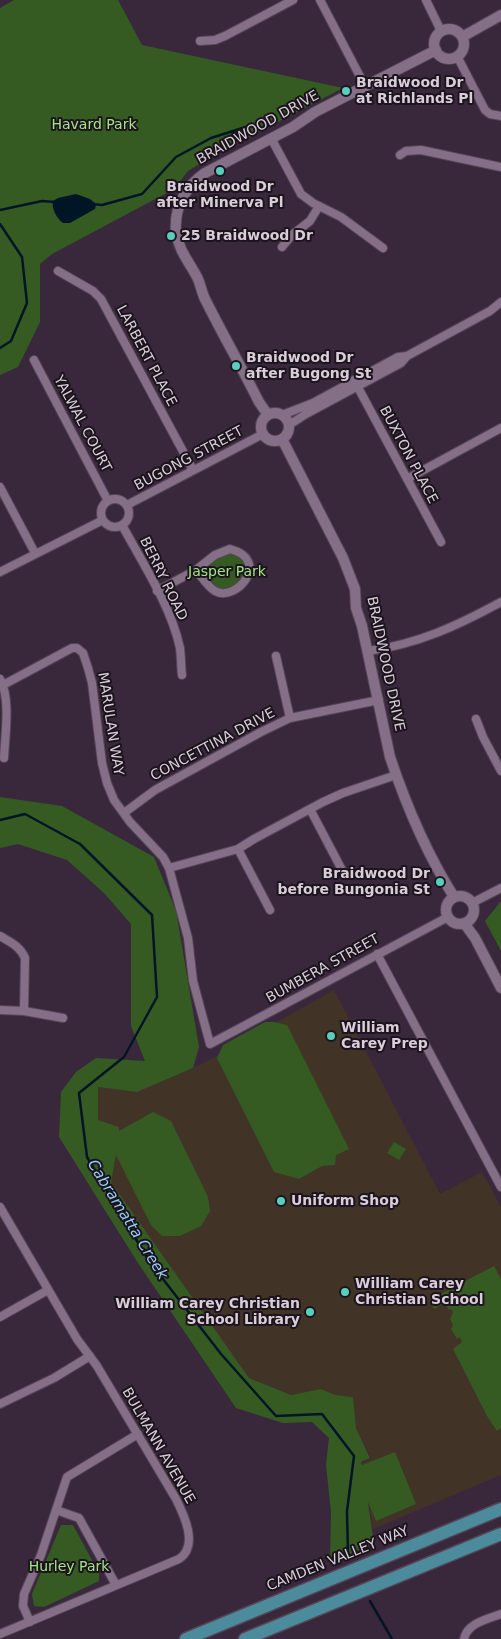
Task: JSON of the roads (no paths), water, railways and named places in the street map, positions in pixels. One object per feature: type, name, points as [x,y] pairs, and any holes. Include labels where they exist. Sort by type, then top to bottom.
[{"type":"main road","name":"CAMDEN VALLEY WAY","points":[[186,1639],[501,1509]]},
{"type":"main road","points":[[245,1639],[501,1534]]},
{"type":"street","points":[[200,41],[215,40],[225,36],[293,0]]},
{"type":"street","points":[[320,0],[365,86]]},
{"type":"street","points":[[426,0],[441,31]]},
{"type":"street","points":[[462,37],[501,15]]},
{"type":"street","points":[[446,29],[455,30],[462,37],[462,49],[456,56],[442,57],[436,50],[435,38],[441,31],[446,29]]},
{"type":"street","name":"BRAIDWOOD DRIVE","points":[[268,415],[259,402],[206,302],[198,279],[185,259],[179,243],[176,224],[182,199],[189,187],[199,177],[293,127],[315,112],[436,50]]},
{"type":"street","points":[[456,56],[485,110],[490,114],[501,116]]},
{"type":"street","points":[[271,138],[299,190],[305,197],[341,218],[383,248]]},
{"type":"street","points":[[400,155],[406,151],[421,150],[501,167]]},
{"type":"street","points":[[282,246],[292,235],[310,221],[319,206]]},
{"type":"street","name":"LARBERT PLACE","points":[[58,271],[93,290],[101,299],[193,470]]},
{"type":"street","points":[[282,414],[286,417],[289,425],[288,434],[282,439],[273,441],[266,437],[261,430],[262,421],[268,415],[282,414],[313,403],[401,363],[407,356],[490,311],[501,302]]},
{"type":"street","points":[[490,311],[501,310]]},
{"type":"street","name":"YALWAL COURT","points":[[34,360],[108,501]]},
{"type":"street","points":[[289,425],[356,384]]},
{"type":"street","name":"BUXTON PLACE","points":[[356,384],[441,542]]},
{"type":"street","points":[[407,479],[501,428]]},
{"type":"street","name":"BUGONG STREET","points":[[127,505],[263,434]]},
{"type":"street","name":"BRAIDWOOD DRIVE","points":[[282,439],[343,558],[355,590],[356,608],[368,650],[390,757],[422,838],[454,897]]},
{"type":"street","points":[[0,487],[35,554]]},
{"type":"street","points":[[119,499],[127,505],[128,519],[122,525],[112,526],[103,520],[101,510],[108,501],[119,499]]},
{"type":"street","points":[[0,572],[103,520]]},
{"type":"street","name":"BERRY ROAD","points":[[122,525],[157,591],[176,636],[180,648],[182,675]]},
{"type":"street","points":[[157,591],[196,570],[215,555],[230,549],[241,553],[245,557],[250,568],[250,574],[246,581],[225,592],[215,591],[196,570]]},
{"type":"street","points":[[368,650],[404,644],[437,634],[501,602]]},
{"type":"street","name":"MARULAN WAY","points":[[2,682],[72,648],[81,650],[86,660],[92,683],[102,763],[107,783],[114,800],[130,822],[163,857],[169,868],[188,938],[193,981],[210,1044]]},
{"type":"street","points":[[276,656],[290,718]]},
{"type":"street","points":[[2,682],[6,701],[4,758]]},
{"type":"street","name":"CONCETTINA DRIVE","points":[[124,813],[155,790],[260,732],[290,718],[378,700]]},
{"type":"street","points":[[476,719],[501,771]]},
{"type":"street","points":[[169,868],[238,849],[343,793],[396,775]]},
{"type":"street","points":[[310,809],[342,870]]},
{"type":"street","points":[[238,849],[270,910]]},
{"type":"street","points":[[472,903],[501,888]]},
{"type":"street","points":[[462,896],[472,903],[474,907],[471,919],[464,923],[455,923],[448,917],[447,904],[454,897],[462,896]]},
{"type":"street","name":"BUMBERA STREET","points":[[210,1044],[448,917]]},
{"type":"street","points":[[464,923],[475,938],[501,988]]},
{"type":"street","points":[[0,936],[22,950],[25,958],[24,1011]]},
{"type":"street","points":[[377,954],[501,1187]]},
{"type":"street","points":[[0,1010],[24,1011],[63,1018]]},
{"type":"street","name":"BULMANN AVENUE","points":[[0,1207],[77,1339],[98,1366],[182,1510],[186,1522],[189,1548],[187,1553],[179,1559],[0,1634]]},
{"type":"street","points":[[0,1317],[48,1290]]},
{"type":"street","points":[[0,1404],[54,1378],[90,1356]]},
{"type":"street","points":[[30,1622],[23,1606],[24,1594],[41,1556],[67,1477],[138,1434]]},
{"type":"street","points":[[56,1510],[80,1518],[116,1585]]},
{"type":"street","points":[[464,1639],[466,1632],[472,1626],[501,1614]]},
{"type":"water","points":[[76,194],[90,199],[96,204],[95,209],[70,223],[63,223],[55,213],[53,201]]},
{"type":"waterway","points":[[92,204],[102,205],[142,194],[176,157],[211,138],[249,126]]},
{"type":"waterway","points":[[0,210],[42,201],[55,202]]},
{"type":"waterway","points":[[0,224],[22,257],[27,303],[11,341],[0,348]]},
{"type":"waterway","name":"Cabramatta Creek","points":[[0,820],[25,814],[80,844],[152,915],[157,997],[124,1057],[79,1093],[87,1157],[149,1261],[221,1354],[276,1416],[322,1414],[354,1456],[347,1511],[348,1555]]},
{"type":"waterway","name":"Cabramatta Creek","points":[[370,1601],[392,1639]]},
{"type":"place","name":"Braidwood Dr at Richlands Pl","points":[[346,91]]},
{"type":"place","name":"Braidwood Dr after Minerva Pl","points":[[220,171]]},
{"type":"place","name":"25 Braidwood Dr","points":[[171,236]]},
{"type":"place","name":"Braidwood Dr after Bugong St","points":[[236,366]]},
{"type":"place","name":"Braidwood Dr before Bungonia St","points":[[440,882]]},
{"type":"place","name":"William Carey Prep","points":[[331,1036]]},
{"type":"place","name":"Uniform Shop","points":[[281,1201]]},
{"type":"place","name":"William Carey Christian School","points":[[345,1292]]},
{"type":"place","name":"William Carey Christian School Library","points":[[310,1312]]},
{"type":"park label","name":"Havard Park","points":[[94,125]]},
{"type":"park label","name":"Jasper Park","points":[[227,572]]},
{"type":"park label","name":"Hurley Park","points":[[69,1567]]}]
